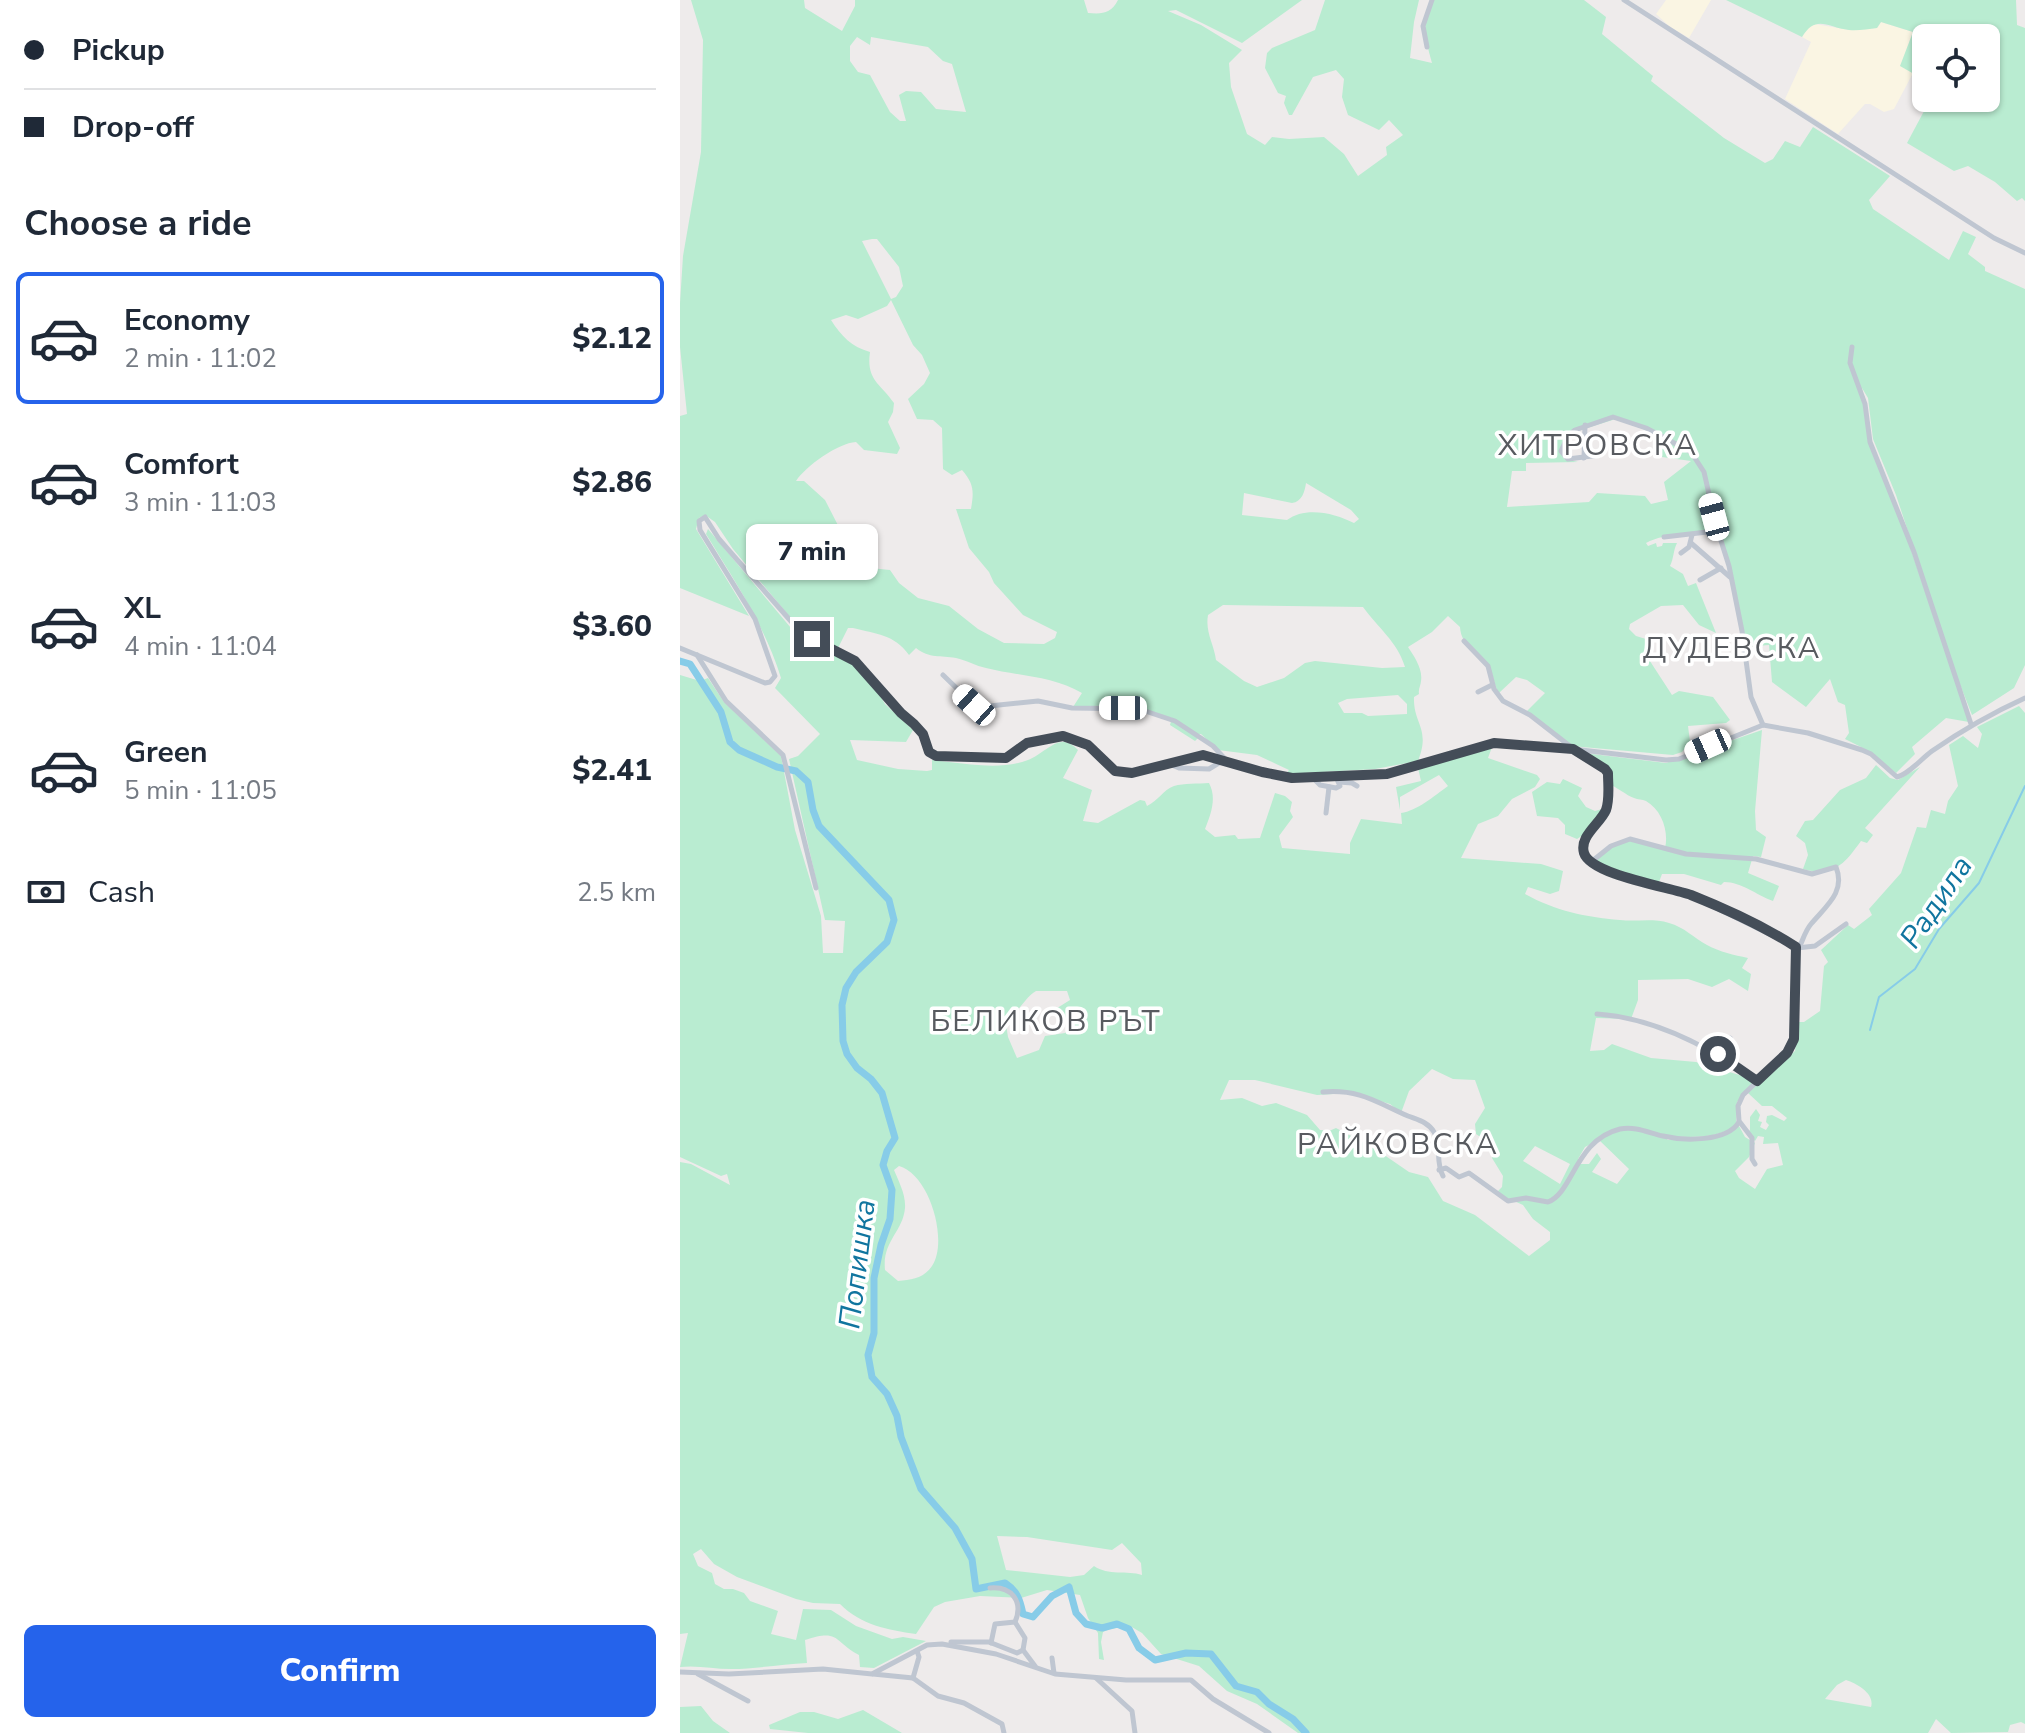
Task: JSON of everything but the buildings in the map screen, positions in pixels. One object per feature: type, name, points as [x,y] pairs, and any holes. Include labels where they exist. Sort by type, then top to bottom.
[{"type":"street","points":[[1427,47],[1423,26],[1432,0]]},
{"type":"street","points":[[1624,0],[1994,238],[2025,253]]},
{"type":"street","points":[[1852,347],[1850,363],[1865,404],[1870,442],[1914,552],[1971,725]]},
{"type":"street","points":[[1600,455],[1568,459],[1561,451],[1568,436],[1585,424],[1613,417],[1646,428],[1691,452],[1704,472],[1731,577],[1751,697],[1763,725]]},
{"type":"street","points":[[1584,458],[1585,424]]},
{"type":"street","points":[[680,648],[765,683],[775,676],[755,619],[700,530],[699,521],[705,517],[719,539],[803,634],[855,661],[923,734],[931,754],[960,758],[1010,757],[1027,743],[1063,736],[1088,745],[1106,765],[1122,773],[1203,755],[1277,776],[1337,779],[1397,772],[1488,743],[1679,759],[1763,725],[1808,733],[1862,750],[1897,777],[1902,777],[1924,757],[1971,725],[2025,698]]},
{"type":"street","points":[[1664,537],[1707,532],[1719,537]]},
{"type":"street","points":[[1681,553],[1691,543],[1692,535]]},
{"type":"street","points":[[1691,543],[1731,577]]},
{"type":"street","points":[[1700,580],[1722,568]]},
{"type":"street","points":[[1464,641],[1488,666],[1492,685],[1503,701],[1530,715],[1608,773],[1606,810],[1587,836],[1584,846],[1591,862],[1605,871],[1692,896],[1797,948]]},
{"type":"street","points":[[697,654],[721,695],[779,750],[785,761],[816,888]]},
{"type":"street","points":[[943,675],[974,705],[980,707],[1038,701],[1072,708],[1139,709],[1162,715],[1213,746],[1224,755],[1225,761]]},
{"type":"street","points":[[1478,692],[1492,685]]},
{"type":"street","points":[[1167,763],[1179,768],[1209,769],[1225,761]]},
{"type":"street","points":[[1313,778],[1320,785],[1338,788],[1337,779]]},
{"type":"street","points":[[1337,779],[1357,786]]},
{"type":"street","points":[[1326,813],[1329,787]]},
{"type":"street","points":[[1323,1092],[1365,1095],[1425,1122],[1437,1139],[1441,1173],[1446,1168],[1459,1177],[1469,1173],[1508,1201],[1526,1198],[1548,1202],[1558,1195],[1580,1158],[1595,1142],[1619,1129],[1639,1129],[1670,1137],[1706,1137],[1729,1133],[1739,1121],[1740,1099],[1787,1053],[1794,1039],[1797,948],[1808,928],[1839,889],[1840,877],[1836,867],[1812,874],[1756,859],[1686,854],[1630,839],[1611,846],[1591,862]]},
{"type":"street","points":[[1797,948],[1815,946],[1846,924]]},
{"type":"street","points":[[1597,1014],[1644,1021],[1729,1061],[1757,1081]]},
{"type":"street","points":[[1729,1061],[1727,1051],[1730,1038]]},
{"type":"street","points":[[1739,1121],[1752,1138],[1751,1155],[1755,1164]]},
{"type":"street","points":[[990,1588],[1000,1587],[1013,1594],[1018,1611],[1015,1622],[1025,1638],[1023,1650],[1038,1669]]},
{"type":"street","points":[[991,1643],[995,1624],[1015,1622]]},
{"type":"street","points":[[872,1674],[932,1644],[991,1643],[1014,1653],[1023,1650]]},
{"type":"street","points":[[942,1644],[996,1654],[1055,1674],[1191,1680],[1213,1699],[1261,1731],[1269,1733]]},
{"type":"street","points":[[913,1678],[919,1657],[917,1651]]},
{"type":"street","points":[[1052,1658],[1055,1674]]},
{"type":"street","points":[[680,1672],[729,1674],[823,1669],[913,1678],[938,1696],[964,1703],[1002,1724],[1004,1733]]},
{"type":"street","points":[[693,1672],[748,1701]]},
{"type":"street","points":[[1095,1678],[1132,1711],[1135,1733]]},
{"type":"shaded area","points":[[1666,0],[1711,0],[1689,38],[1656,14]]},
{"type":"shaded area","points":[[1881,22],[1912,32],[1901,65],[1912,75],[1894,109],[1884,112],[1865,104],[1838,134],[1785,99],[1811,42],[1802,37],[1809,26],[1815,24],[1850,30],[1877,28]]},
{"type":"green space","points":[[691,0],[804,0],[805,8],[842,31],[855,0],[1084,0],[1088,13],[1098,13],[1109,11],[1118,0],[1302,0],[1242,43],[1176,10],[1168,11],[1201,25],[1242,50],[1229,63],[1231,87],[1247,134],[1265,145],[1272,137],[1324,137],[1344,154],[1358,176],[1387,155],[1386,147],[1403,135],[1389,120],[1379,130],[1348,115],[1342,97],[1344,79],[1336,70],[1313,77],[1292,115],[1289,115],[1284,103],[1286,96],[1278,93],[1265,68],[1267,53],[1272,48],[1315,30],[1325,0],[1419,0],[1410,58],[1432,63],[1425,32],[1432,0],[1584,0],[1606,17],[1602,34],[1653,76],[1651,81],[1724,138],[1765,163],[1773,159],[1785,141],[1800,147],[1813,127],[1890,176],[1869,200],[1873,209],[1949,260],[1963,231],[1976,237],[1968,254],[1985,267],[1985,271],[2025,289],[2025,665],[2014,688],[1972,715],[1896,495],[1873,439],[1868,398],[1862,388],[1871,441],[1969,722],[1946,718],[1912,747],[1915,754],[1896,773],[1863,748],[1845,739],[1849,733],[1845,705],[1838,702],[1830,679],[1806,707],[1772,682],[1769,645],[1745,647],[1731,572],[1707,493],[1717,533],[1671,535],[1646,543],[1648,546],[1656,543],[1657,547],[1663,543],[1677,543],[1670,566],[1683,574],[1688,586],[1696,583],[1716,633],[1699,625],[1683,605],[1661,606],[1630,624],[1629,629],[1636,636],[1646,639],[1646,655],[1672,695],[1679,691],[1713,697],[1730,720],[1726,723],[1688,726],[1690,742],[1682,752],[1673,755],[1571,746],[1526,712],[1545,693],[1527,680],[1516,677],[1499,693],[1490,669],[1467,645],[1460,627],[1448,616],[1432,632],[1408,647],[1421,672],[1419,694],[1414,697],[1423,741],[1418,761],[1375,769],[1286,774],[1289,770],[1257,755],[1218,750],[1201,734],[1196,734],[1198,738],[1195,741],[1170,725],[1172,718],[1126,706],[1126,702],[1073,707],[1082,693],[1059,683],[986,668],[956,658],[931,655],[916,648],[909,655],[891,639],[853,628],[848,628],[838,648],[795,623],[733,549],[715,522],[705,515],[699,518],[696,529],[749,616],[680,588],[680,416],[687,414],[680,347],[680,303],[683,256],[701,152],[703,40]],"holes":[[[857,37],[870,45],[871,37],[928,47],[943,61],[952,64],[966,112],[936,109],[921,92],[906,91],[899,95],[906,121],[900,121],[890,112],[870,75],[858,72],[850,61],[850,46]],[[877,239],[899,267],[903,286],[891,299],[862,241]],[[891,300],[930,373],[924,384],[908,399],[917,419],[933,420],[942,428],[943,469],[952,475],[962,470],[971,484],[971,509],[956,509],[969,548],[994,583],[1023,615],[1057,632],[1055,638],[1044,644],[1004,643],[978,629],[949,606],[918,598],[899,583],[890,570],[870,568],[843,535],[825,500],[804,481],[796,481],[823,456],[849,443],[856,442],[864,450],[897,454],[900,448],[888,422],[894,403],[872,375],[870,352],[848,340],[831,320],[846,315],[858,319],[887,306]],[[1619,418],[1662,438],[1662,457],[1691,461],[1664,482],[1668,500],[1651,504],[1645,496],[1597,493],[1589,502],[1507,507],[1512,471],[1526,471],[1526,463],[1578,462],[1564,459],[1562,455],[1571,433]],[[1306,483],[1351,510],[1359,519],[1354,523],[1338,516],[1311,512],[1287,520],[1242,515],[1244,493],[1292,503],[1301,498]],[[1223,605],[1363,607],[1392,642],[1405,667],[1382,668],[1315,661],[1305,663],[1284,678],[1257,687],[1216,660],[1208,615]],[[1398,695],[1407,704],[1407,714],[1368,716],[1344,713],[1338,703],[1347,699]]]},
{"type":"green space","points":[[1726,0],[2016,0],[2017,25],[2025,28],[2025,201],[2022,198],[2017,201],[1995,182],[1968,166],[1954,171],[1907,143],[1924,112],[2000,112],[2000,24],[1912,24],[1912,32],[1881,22],[1877,28],[1856,30],[1817,24],[1802,37]]},
{"type":"green space","points":[[1912,35],[1912,73],[1900,66]]},
{"type":"green space","points":[[708,529],[796,634],[862,664],[885,704],[913,730],[906,742],[850,740],[857,760],[898,769],[927,771],[932,770],[932,760],[1005,765],[1028,760],[1053,745],[1065,742],[1078,750],[1063,778],[1092,790],[1083,821],[1098,823],[1140,800],[1145,801],[1147,806],[1174,786],[1209,783],[1213,800],[1205,829],[1215,837],[1235,835],[1238,839],[1260,838],[1275,793],[1292,802],[1290,811],[1293,817],[1279,836],[1282,848],[1350,854],[1350,843],[1361,819],[1402,824],[1401,813],[1419,806],[1448,786],[1439,775],[1400,797],[1400,810],[1396,787],[1421,781],[1418,768],[1492,747],[1488,758],[1537,775],[1540,779],[1535,787],[1512,799],[1498,816],[1478,824],[1461,858],[1541,864],[1563,871],[1559,891],[1550,894],[1528,887],[1525,894],[1559,909],[1583,915],[1669,923],[1712,947],[1748,958],[1742,968],[1751,974],[1748,991],[1729,979],[1712,987],[1688,979],[1638,980],[1638,1000],[1631,1019],[1596,1018],[1590,1051],[1604,1050],[1612,1044],[1651,1058],[1696,1062],[1756,1080],[1737,1102],[1736,1125],[1728,1130],[1701,1136],[1663,1136],[1668,1140],[1726,1135],[1739,1126],[1745,1137],[1755,1143],[1749,1157],[1735,1171],[1739,1178],[1755,1189],[1767,1169],[1783,1165],[1778,1143],[1763,1144],[1764,1137],[1758,1136],[1755,1141],[1747,1133],[1750,1117],[1756,1109],[1760,1115],[1758,1121],[1762,1122],[1760,1127],[1766,1130],[1769,1125],[1767,1116],[1784,1121],[1787,1118],[1772,1106],[1762,1106],[1748,1093],[1795,1051],[1798,1022],[1804,1022],[1820,1011],[1824,966],[1828,962],[1821,950],[1848,925],[1854,929],[1872,915],[1869,909],[1901,873],[1917,827],[1926,828],[1931,810],[1945,814],[1948,801],[1958,786],[1949,745],[1963,736],[1978,748],[1982,734],[1977,727],[2019,706],[2025,713],[2025,1724],[2010,1725],[2008,1732],[1951,1733],[1936,1719],[1928,1733],[1298,1733],[1257,1704],[1227,1691],[1199,1666],[1161,1654],[1142,1633],[1130,1626],[1103,1632],[1104,1660],[1099,1659],[1098,1633],[1088,1618],[1080,1595],[1047,1590],[1021,1598],[980,1596],[945,1602],[934,1607],[916,1634],[866,1622],[840,1604],[796,1599],[737,1577],[714,1564],[701,1549],[693,1554],[698,1566],[712,1573],[715,1584],[744,1593],[750,1601],[778,1611],[771,1634],[796,1640],[803,1609],[831,1610],[856,1626],[892,1639],[903,1637],[926,1641],[874,1668],[860,1667],[859,1655],[836,1638],[825,1635],[805,1640],[807,1663],[740,1669],[680,1667],[688,1633],[680,1634],[680,1162],[691,1164],[730,1185],[727,1174],[721,1176],[680,1157],[680,675],[700,681],[708,678],[724,702],[781,756],[795,830],[821,916],[823,953],[843,953],[845,921],[825,920],[789,759],[798,756],[820,734],[775,688],[781,678],[766,640],[706,534]],"holes":[[[1036,991],[1067,991],[1070,1000],[1054,1010],[1072,1022],[1065,1033],[1045,1036],[1039,1050],[1017,1058],[1008,1037],[1005,1018]],[[1432,1069],[1453,1079],[1475,1080],[1485,1108],[1475,1124],[1476,1134],[1491,1144],[1492,1158],[1503,1176],[1502,1187],[1496,1193],[1523,1205],[1533,1219],[1550,1232],[1550,1240],[1529,1256],[1475,1215],[1443,1201],[1428,1177],[1409,1172],[1336,1128],[1320,1130],[1307,1115],[1276,1103],[1262,1106],[1242,1098],[1220,1100],[1229,1080],[1255,1080],[1317,1095],[1352,1093],[1390,1104],[1401,1113],[1409,1091]],[[1599,1140],[1629,1169],[1617,1184],[1592,1172],[1601,1159],[1597,1153],[1589,1164],[1579,1164],[1578,1159],[1585,1147]],[[1535,1146],[1570,1164],[1560,1184],[1523,1161]],[[899,1166],[910,1172],[927,1194],[937,1225],[938,1241],[937,1255],[929,1270],[917,1278],[898,1281],[885,1270],[885,1260],[889,1244],[901,1224],[905,1208],[894,1170]],[[997,1536],[1027,1537],[1112,1550],[1122,1543],[1141,1563],[1142,1575],[1105,1571],[1094,1566],[1084,1575],[1070,1577],[1006,1570]],[[1846,1680],[1860,1687],[1872,1702],[1871,1707],[1825,1699]]]},
{"type":"green space","points":[[1762,730],[1755,811],[1756,830],[1766,837],[1761,857],[1753,856],[1748,873],[1779,886],[1773,901],[1731,883],[1721,885],[1684,874],[1662,874],[1659,882],[1604,867],[1592,859],[1627,841],[1642,841],[1665,848],[1666,835],[1663,822],[1652,805],[1611,785],[1604,765],[1584,753],[1666,763]]},
{"type":"green space","points":[[1876,765],[1890,778],[1898,780],[1920,767],[1865,828],[1873,835],[1867,843],[1861,841],[1844,862],[1831,870],[1803,869],[1808,855],[1805,843],[1796,836],[1805,821],[1813,820],[1840,790],[1866,778]]},
{"type":"green space","points":[[1563,779],[1582,788],[1578,796],[1586,807],[1595,811],[1602,809],[1577,839],[1565,834],[1565,825],[1558,818],[1537,816],[1532,792],[1547,782],[1560,784]]},
{"type":"green space","points":[[701,1706],[713,1721],[730,1733],[680,1733],[680,1707]]},
{"type":"green space","points":[[863,1710],[902,1733],[808,1733],[770,1729],[769,1725],[800,1712],[814,1712],[838,1719]]},
{"type":"waterway","name":"Попишка","points":[[680,661],[690,664],[721,712],[730,742],[739,750],[777,767],[796,771],[808,782],[819,826],[889,900],[894,920],[887,942],[856,972],[846,988],[842,1005],[843,1041],[847,1054],[882,1093],[895,1138],[883,1165],[892,1190],[890,1219],[874,1278],[874,1333],[868,1355],[872,1377],[887,1394],[897,1416],[901,1437],[921,1489],[955,1528],[972,1559],[976,1589],[1005,1583],[1017,1596],[1023,1614],[1033,1617],[1052,1596],[1069,1587],[1076,1613],[1086,1624],[1102,1628],[1117,1624],[1129,1629],[1139,1648],[1155,1660],[1186,1653],[1211,1654],[1236,1686],[1257,1692],[1306,1733]]},
{"type":"waterway","name":"Радила","points":[[1870,1030],[1879,997],[1915,969],[1939,929],[1979,883],[2025,786]]},
{"type":"district","name":"ХИТРОВСКА","points":[[1598,445]]},
{"type":"district","name":"ДУДЕВСКА","points":[[1732,648]]},
{"type":"district","name":"БЕЛИКОВ РЪТ","points":[[1046,1021]]},
{"type":"district","name":"РАЙКОВСКА","points":[[1398,1144]]},
{"type":"route","points":[[812,639],[855,661],[923,734],[929,752],[936,756],[1000,759],[1010,757],[1024,744],[1063,736],[1088,745],[1106,765],[1122,773],[1203,755],[1292,778],[1387,774],[1488,743],[1573,749],[1608,773],[1606,810],[1587,836],[1584,846],[1591,862],[1605,871],[1666,886],[1692,896],[1796,947],[1794,1039],[1787,1053],[1757,1081],[1718,1054]]}]
